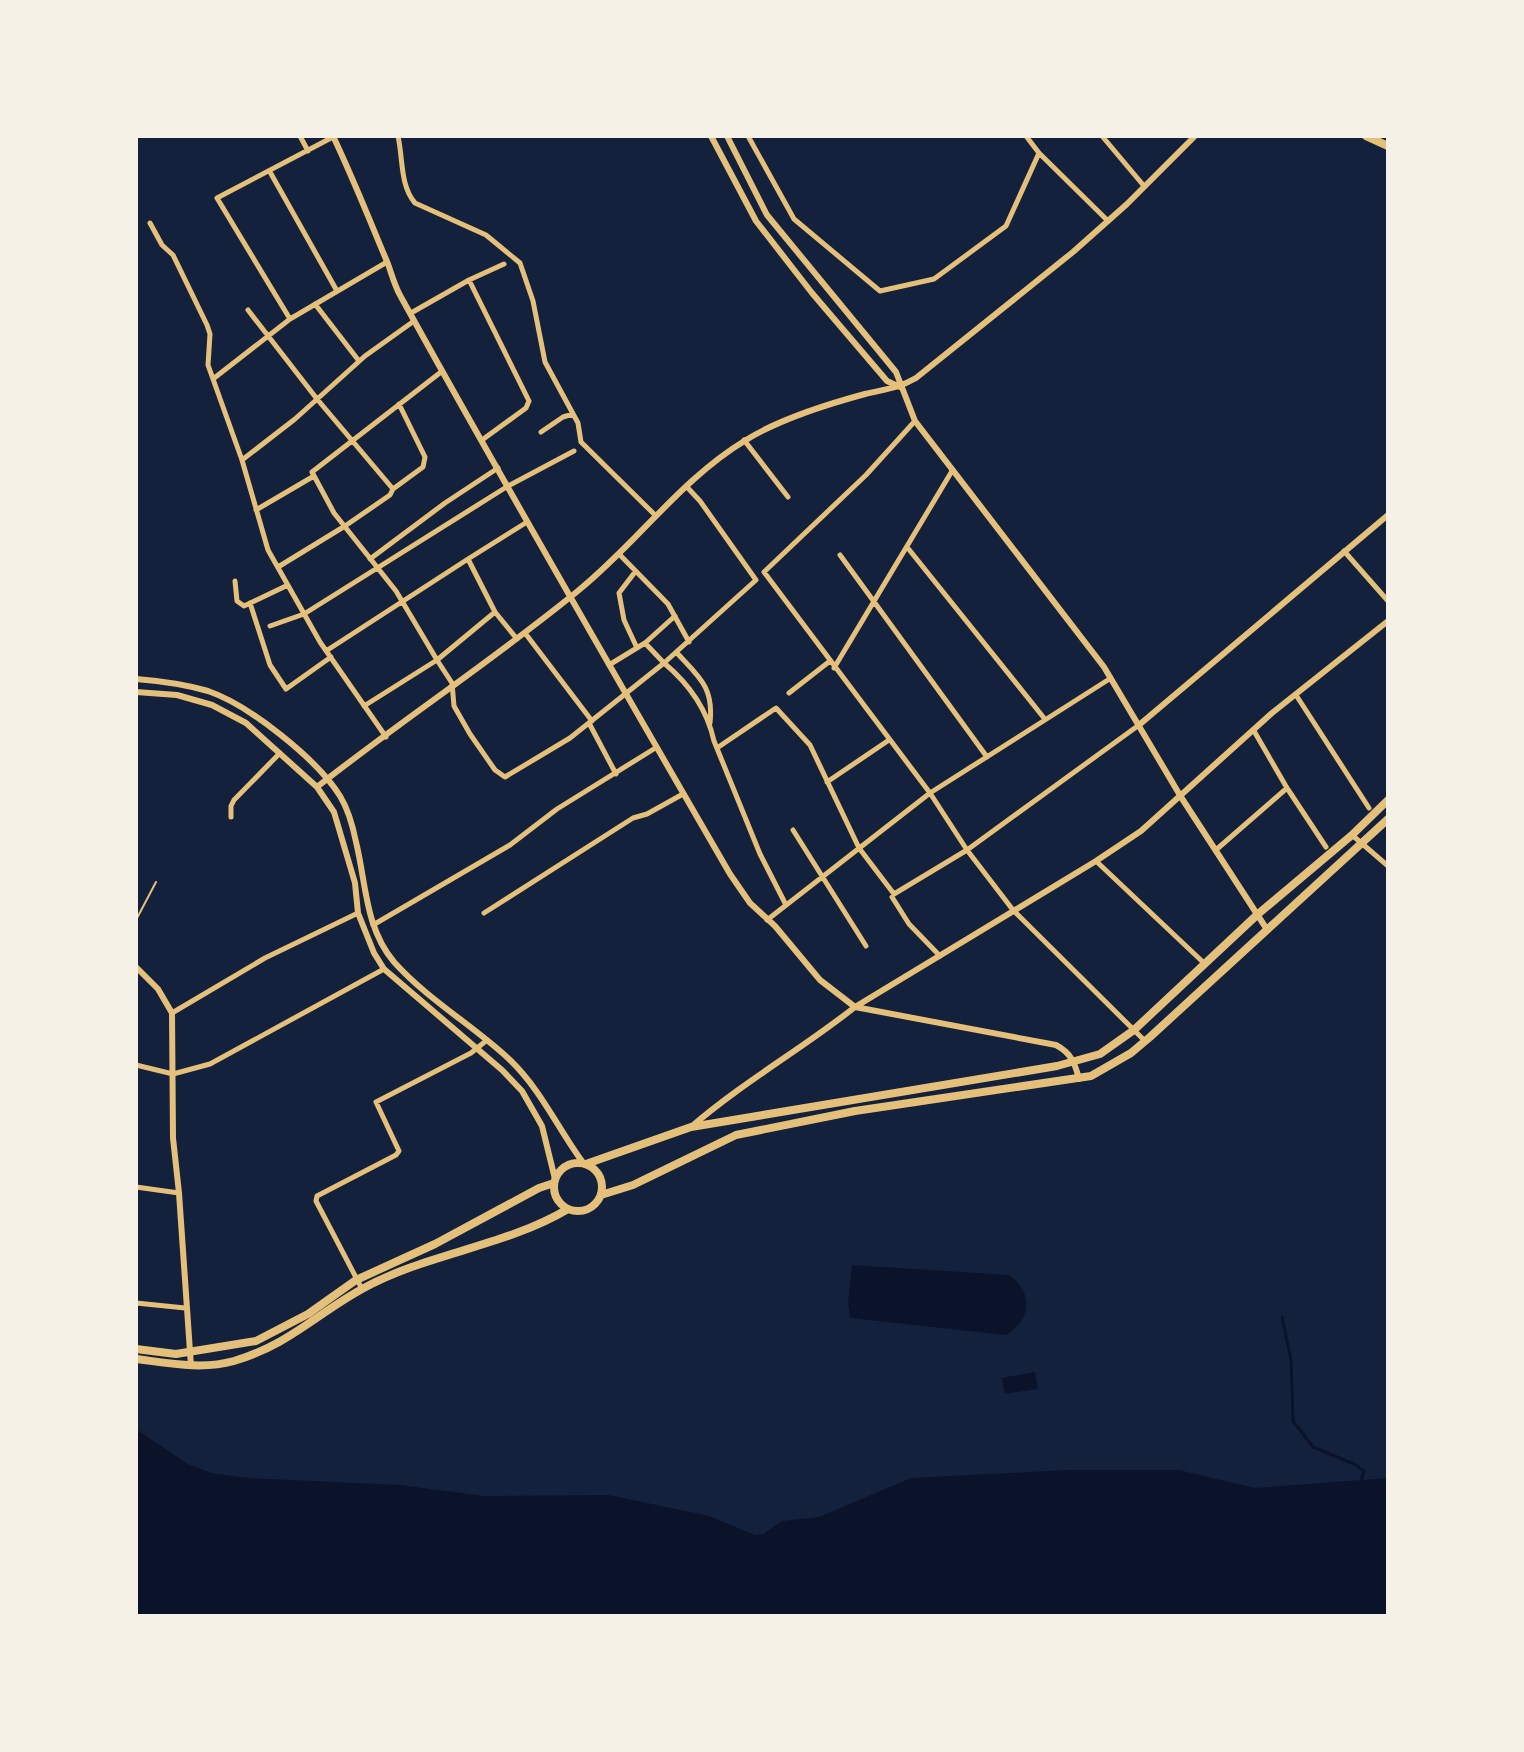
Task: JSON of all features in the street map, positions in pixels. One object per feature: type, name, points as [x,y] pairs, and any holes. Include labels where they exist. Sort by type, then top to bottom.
[{"type":"main road","points":[[1366,136],[1388,146]]},
{"type":"main road","points":[[136,1349],[191,1353],[256,1341],[308,1314],[356,1280],[435,1244],[555,1181],[567,1166],[585,1164],[691,1127],[1075,1062],[1100,1054],[1134,1030],[1258,914],[1352,835],[1388,800]]},
{"type":"main road","points":[[555,1181],[556,1198],[568,1209],[580,1212],[589,1209],[601,1195],[633,1185],[736,1135],[855,1111],[1091,1076],[1145,1041],[1388,819]]},
{"type":"main road","points":[[585,1164],[600,1177],[601,1195]]},
{"type":"main road","points":[[136,1359],[191,1366],[228,1362],[285,1340],[362,1289],[443,1256],[507,1237],[552,1219],[568,1209]]},
{"type":"street","points":[[300,136],[308,151]]},
{"type":"street","points":[[290,319],[217,198],[333,136],[399,295],[624,694],[750,903],[775,926],[820,980],[855,1007],[1056,1045],[1075,1062],[1079,1079]]},
{"type":"street","points":[[398,136],[402,172],[410,198],[486,235],[520,263],[533,301],[545,362],[573,414],[581,442],[656,516]]},
{"type":"street","points":[[711,136],[756,221],[877,370],[887,381],[900,387]]},
{"type":"street","points":[[727,136],[767,215],[896,372],[915,421],[1111,678],[1181,797],[1266,928]]},
{"type":"street","points":[[748,136],[794,219],[880,291],[934,279],[1006,226],[1039,153]]},
{"type":"street","points":[[1026,136],[1039,153],[1108,221]]},
{"type":"street","points":[[1102,136],[1144,186]]},
{"type":"street","points":[[317,787],[453,688],[569,597],[619,554],[686,486],[744,440],[847,400],[900,387],[1026,290],[1108,221],[1195,136]]},
{"type":"street","points":[[270,172],[337,291]]},
{"type":"street","points":[[150,223],[162,245],[173,255],[204,316],[210,334],[208,365],[242,460],[268,550],[326,651],[386,737]]},
{"type":"street","points":[[213,379],[290,319],[387,262]]},
{"type":"street","points":[[242,460],[412,317],[469,280],[504,264]]},
{"type":"street","points":[[469,280],[529,401],[526,408],[482,440]]},
{"type":"street","points":[[315,304],[359,361]]},
{"type":"street","points":[[248,310],[317,399],[393,489]]},
{"type":"street","points":[[441,372],[314,469],[314,476],[334,513],[403,602],[453,688],[454,706],[470,734],[495,770],[505,777],[590,722],[677,653],[866,475],[915,421]]},
{"type":"street","points":[[278,567],[390,495],[393,489],[423,467],[425,457],[399,404]]},
{"type":"street","points":[[541,432],[573,414]]},
{"type":"street","points":[[744,440],[788,497]]},
{"type":"street","points":[[270,626],[304,614],[508,486],[574,451]]},
{"type":"street","points":[[370,559],[498,468]]},
{"type":"street","points":[[834,668],[952,471]]},
{"type":"street","points":[[256,510],[314,476]]},
{"type":"street","points":[[686,486],[756,580]]},
{"type":"street","points":[[717,748],[776,708],[810,745],[859,848],[894,894],[967,850],[1139,725],[1388,515]]},
{"type":"street","points":[[326,651],[527,522]]},
{"type":"street","points":[[907,547],[1044,718]]},
{"type":"street","points":[[1343,551],[1388,601]]},
{"type":"street","points":[[619,554],[668,604],[689,642]]},
{"type":"street","points":[[840,555],[987,757]]},
{"type":"street","points":[[468,559],[495,612],[517,639]]},
{"type":"street","points":[[635,572],[619,593],[624,620],[637,648]]},
{"type":"street","points":[[764,572],[930,793],[967,850],[1013,910],[1145,1041]]},
{"type":"street","points":[[235,581],[239,604],[244,606],[288,585]]},
{"type":"street","points":[[250,603],[270,665],[286,689],[331,657]]},
{"type":"street","points":[[364,706],[437,660],[495,612]]},
{"type":"street","points":[[608,666],[645,643],[675,616]]},
{"type":"street","points":[[691,1127],[727,1095],[829,1028],[855,1007],[1141,831],[1199,777],[1388,621]]},
{"type":"street","points":[[524,633],[590,722],[616,774]]},
{"type":"street","points":[[645,643],[686,685],[710,723]]},
{"type":"street","points":[[677,653],[707,687],[710,723],[717,748],[760,854],[786,905]]},
{"type":"street","points":[[789,693],[830,661]]},
{"type":"street","points":[[767,920],[930,793],[1111,678]]},
{"type":"street","points":[[136,679],[178,683],[211,692],[245,709],[327,779],[349,817],[373,925],[393,961],[427,993],[487,1040],[531,1082],[585,1164]]},
{"type":"street","points":[[136,692],[177,695],[212,705],[246,723],[317,787],[334,812],[345,843],[355,883],[358,913],[374,953],[384,969],[522,1091],[542,1126],[555,1181]]},
{"type":"street","points":[[1296,695],[1369,808]]},
{"type":"street","points":[[1254,731],[1326,847]]},
{"type":"street","points":[[827,782],[889,740]]},
{"type":"street","points":[[373,925],[510,845],[543,818],[657,747]]},
{"type":"street","points":[[231,817],[234,800],[281,752]]},
{"type":"street","points":[[1217,849],[1287,788]]},
{"type":"street","points":[[484,913],[633,818],[647,814],[683,794]]},
{"type":"street","points":[[793,830],[866,946]]},
{"type":"street","points":[[1352,835],[1388,866]]},
{"type":"street","points":[[1096,861],[1205,964]]},
{"type":"street","points":[[892,897],[909,924],[940,956]]},
{"type":"street","points":[[172,1013],[265,958],[358,913]]},
{"type":"street","points":[[136,967],[158,989],[172,1013],[173,1138],[191,1366]]},
{"type":"street","points":[[136,1065],[173,1074],[210,1064],[384,969]]},
{"type":"street","points":[[362,1289],[316,1201],[317,1196],[399,1151],[376,1102],[477,1049],[487,1040]]},
{"type":"street","points":[[136,1187],[179,1193]]},
{"type":"street","points":[[136,1303],[185,1308]]},
{"type":"lane","points":[[136,920],[156,882]]},
{"type":"water","points":[[852,1265],[1009,1275],[1022,1289],[1025,1314],[1015,1329],[1006,1335],[850,1318],[848,1303]]},
{"type":"water","points":[[1035,1372],[1038,1389],[1005,1394],[1002,1378]]},
{"type":"water","points":[[136,1429],[188,1464],[211,1473],[248,1478],[400,1485],[485,1496],[609,1495],[709,1516],[755,1535],[763,1534],[782,1521],[819,1517],[911,1478],[1068,1470],[1179,1470],[1255,1488],[1388,1478],[1388,1616],[136,1616]]},
{"type":"waterway","points":[[1282,1317],[1291,1360],[1293,1421],[1313,1447],[1364,1471],[1361,1481]]}]
